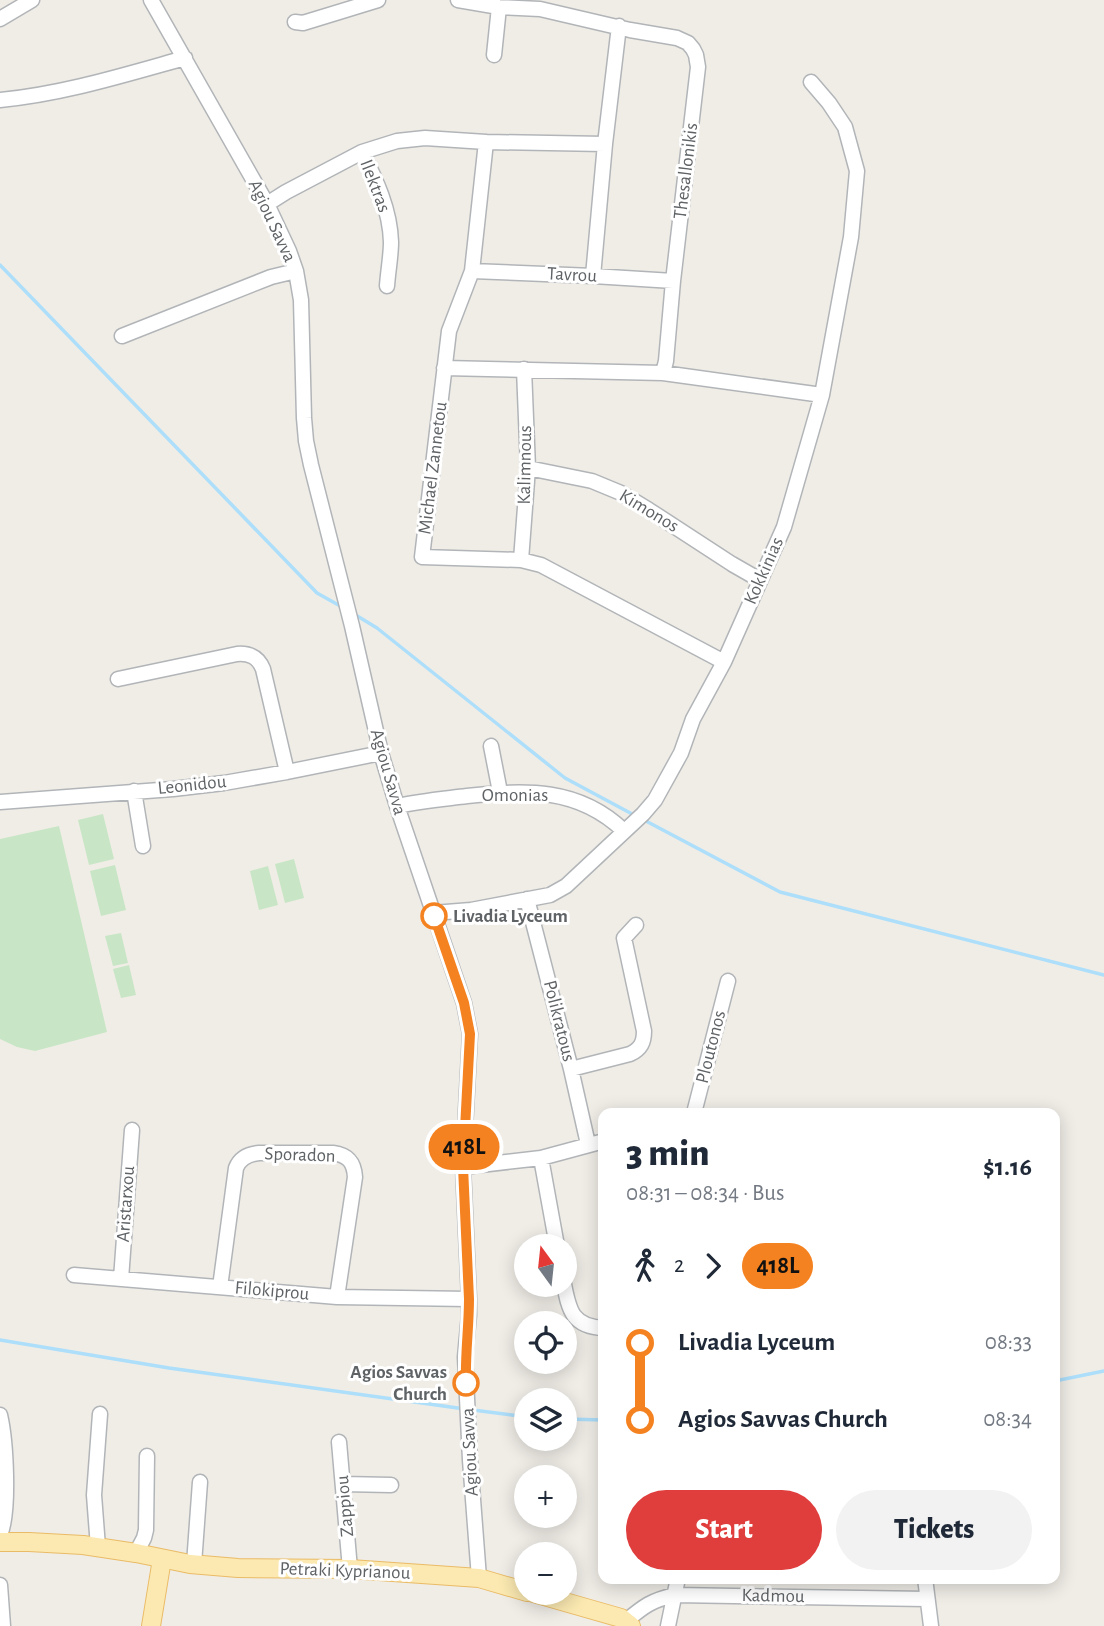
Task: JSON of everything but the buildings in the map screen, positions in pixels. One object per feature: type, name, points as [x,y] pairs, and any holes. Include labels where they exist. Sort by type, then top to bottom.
[{"type":"main road","name":"Petraki Kyprianou","points":[[0,1542],[98,1547],[194,1564],[264,1569],[350,1569],[479,1578],[514,1588]]},
{"type":"main road","points":[[151,1626],[162,1559]]},
{"type":"main road","name":"Petraki Kyprianou","points":[[574,1605],[621,1618],[629,1624]]},
{"type":"street","points":[[0,19],[32,0]]},
{"type":"street","name":"Agiou Savva","points":[[151,0],[267,204],[296,271],[301,300],[306,441],[381,753],[464,1003],[470,1034],[463,1167],[469,1299],[465,1357],[479,1578]]},
{"type":"street","points":[[295,22],[303,23],[379,0]]},
{"type":"street","points":[[458,0],[499,7],[538,4],[619,26],[593,275]]},
{"type":"street","points":[[494,54],[499,7]]},
{"type":"street","name":"Thesallonikis","points":[[619,26],[677,38],[688,43],[696,55],[698,67],[663,373]]},
{"type":"street","points":[[0,100],[78,88],[185,58]]},
{"type":"street","name":"Kokkinias","points":[[433,914],[471,910],[550,895],[566,886],[643,814],[659,794],[681,753],[693,719],[724,662],[784,527],[822,396],[851,237],[856,172],[845,127],[811,82]]},
{"type":"street","points":[[362,152],[397,141],[425,138],[605,144]]},
{"type":"street","name":"Michael Zannetou","points":[[486,142],[472,271],[449,331],[422,557],[521,560],[550,569],[724,662]]},
{"type":"street","name":"Ilektras","points":[[267,204],[362,152],[380,189],[388,220],[391,241],[387,286]]},
{"type":"street","points":[[121,336],[271,277],[296,271]]},
{"type":"street","name":"Tavrou","points":[[472,271],[673,281]]},
{"type":"street","points":[[444,368],[663,373],[822,396]]},
{"type":"street","name":"Kalimnous","points":[[521,560],[528,468],[524,369]]},
{"type":"street","name":"Kimonos","points":[[528,468],[592,481],[621,493],[760,580]]},
{"type":"street","points":[[118,679],[237,654],[252,656],[261,663],[263,669],[287,772]]},
{"type":"street","points":[[491,746],[500,792]]},
{"type":"street","name":"Leonidou","points":[[0,802],[211,784],[381,753]]},
{"type":"street","points":[[134,791],[142,846]]},
{"type":"street","name":"Omonias","points":[[397,806],[500,792],[555,794],[578,801],[627,828]]},
{"type":"street","name":"Polikratous","points":[[527,899],[588,1144]]},
{"type":"street","points":[[571,1069],[630,1054],[643,1043],[644,1031],[624,938],[636,925]]},
{"type":"street","name":"Ploutonos","points":[[695,1108],[728,981]]},
{"type":"street","name":"Aristarxou","points":[[121,1279],[132,1130]]},
{"type":"street","points":[[463,1167],[541,1158],[598,1142]]},
{"type":"street","name":"Sporadon","points":[[220,1286],[236,1168],[241,1159],[258,1153],[333,1153],[343,1155],[351,1162],[355,1177],[337,1297]]},
{"type":"street","points":[[541,1158],[555,1234]]},
{"type":"street","name":"Filokiprou","points":[[74,1275],[337,1297],[469,1299]]},
{"type":"street","points":[[567,1297],[574,1317],[590,1327],[598,1328]]},
{"type":"street","points":[[98,1547],[94,1495],[100,1414]]},
{"type":"street","points":[[0,1415],[4,1441],[5,1511],[0,1535]]},
{"type":"street","name":"Zappiou","points":[[339,1442],[350,1569]]},
{"type":"street","points":[[136,1553],[146,1530],[147,1456]]},
{"type":"street","points":[[194,1564],[200,1482]]},
{"type":"street","points":[[343,1484],[391,1485]]},
{"type":"street","points":[[668,1626],[677,1584]]},
{"type":"street","points":[[926,1584],[931,1626]]},
{"type":"street","points":[[0,1585],[3,1626]]},
{"type":"street","name":"Kadmou","points":[[629,1624],[644,1606],[657,1599],[675,1595],[927,1599]]},
{"type":"green space","points":[[103,814],[114,859],[89,865],[78,820]]},
{"type":"green space","points":[[59,826],[107,1032],[35,1051],[0,1039],[0,839]]},
{"type":"green space","points":[[294,859],[304,898],[285,903],[275,864]]},
{"type":"green space","points":[[115,865],[126,910],[101,916],[90,871]]},
{"type":"green space","points":[[268,866],[278,905],[259,910],[250,871]]},
{"type":"green space","points":[[121,933],[128,963],[113,966],[105,936]]},
{"type":"green space","points":[[129,965],[136,995],[121,998],[113,969]]},
{"type":"waterway","points":[[0,265],[317,593],[342,607]]},
{"type":"waterway","points":[[354,614],[377,628],[565,778],[634,815]]},
{"type":"waterway","points":[[644,820],[780,892],[1104,975]]},
{"type":"waterway","points":[[0,1340],[169,1368],[465,1409]]},
{"type":"waterway","points":[[1060,1380],[1104,1371]]},
{"type":"waterway","points":[[473,1410],[514,1415]]},
{"type":"waterway","points":[[577,1419],[598,1420]]},
{"type":"bus line","name":"418L","points":[[434,916],[464,1003],[470,1034],[463,1167],[469,1299],[466,1383]]},
{"type":"place","name":"Livadia Lyceum","points":[[434,916]]},
{"type":"place","name":"Agios Savvas Church","points":[[466,1383]]}]
